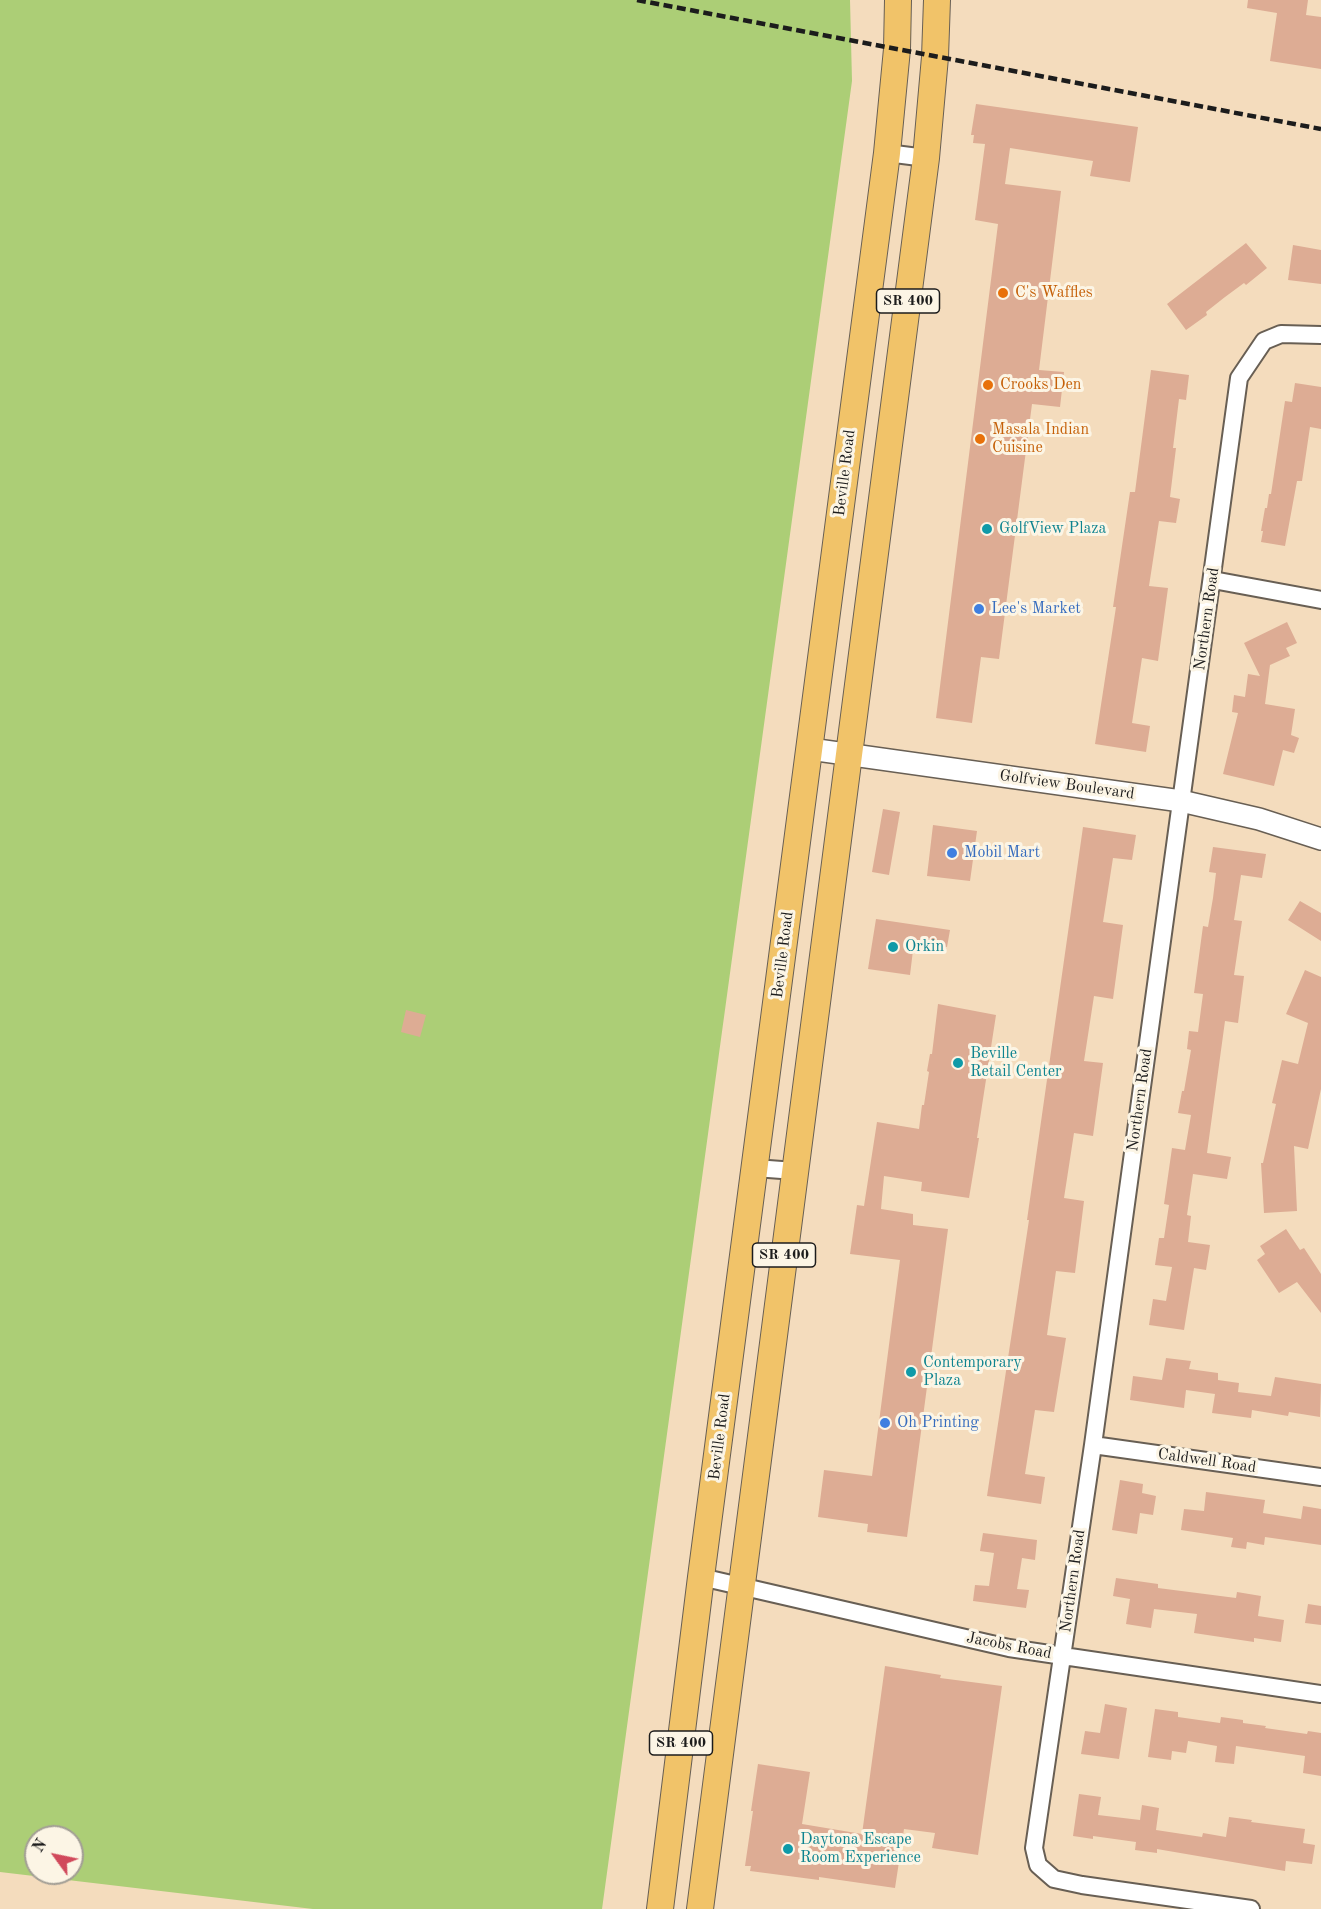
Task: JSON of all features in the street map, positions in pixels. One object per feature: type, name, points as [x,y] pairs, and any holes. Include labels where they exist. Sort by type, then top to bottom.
[{"type":"main road","name":"Beville Road","points":[[660,1909],[701,1577],[887,153],[897,49],[898,0]]},
{"type":"main road","name":"SR 400","points":[[700,1909],[926,158],[935,57],[937,0]]},
{"type":"street","points":[[887,153],[926,158]]},
{"type":"street","name":"Northern Road","points":[[1251,1909],[1054,1879],[1038,1865],[1034,1848],[1093,1445],[1239,378],[1264,341],[1281,334],[1321,335]]},
{"type":"street","points":[[1213,580],[1321,600]]},
{"type":"street","name":"Golfview Boulevard","points":[[810,749],[1181,801],[1259,819],[1321,840]]},
{"type":"street","points":[[755,1168],[795,1171]]},
{"type":"street","name":"Caldwell Road","points":[[1093,1445],[1321,1477]]},
{"type":"street","name":"Jacobs Road","points":[[701,1577],[1009,1648],[1321,1694]]},
{"type":"green space","points":[[0,0],[850,0],[852,81],[602,1909],[313,1909],[84,1882],[84,1825],[24,1825],[24,1875],[0,1872]]},
{"type":"building","points":[[1248,0],[1308,0],[1306,15],[1321,17],[1321,69],[1270,61],[1277,13],[1247,8]]},
{"type":"building","name":"GolfView Plaza","points":[[976,104],[1138,127],[1130,182],[1090,176],[1093,161],[1010,148],[1005,184],[1061,191],[1039,370],[1064,372],[1060,407],[1032,404],[999,659],[981,657],[972,723],[936,718],[998,224],[975,220],[985,144],[973,143],[974,135],[971,135]]},
{"type":"building","points":[[1246,243],[1267,268],[1246,285],[1244,283],[1225,297],[1206,312],[1207,315],[1186,330],[1167,304]]},
{"type":"building","points":[[1293,245],[1321,250],[1321,284],[1288,280]]},
{"type":"building","points":[[1151,370],[1189,375],[1186,400],[1179,399],[1173,448],[1176,448],[1170,497],[1180,499],[1176,523],[1159,521],[1149,586],[1168,588],[1158,661],[1142,658],[1132,723],[1150,726],[1146,752],[1095,744],[1116,607],[1113,607],[1130,492],[1135,492]]},
{"type":"building","points":[[1295,383],[1321,387],[1321,429],[1310,427],[1302,481],[1297,481],[1285,546],[1261,542],[1263,531],[1261,531],[1265,508],[1267,508],[1269,494],[1271,494],[1285,401],[1292,402]]},
{"type":"building","points":[[1287,622],[1297,643],[1286,648],[1290,656],[1270,665],[1265,704],[1295,709],[1291,735],[1299,738],[1294,753],[1283,750],[1274,786],[1223,774],[1238,713],[1232,712],[1234,695],[1245,697],[1248,674],[1260,676],[1244,643]]},
{"type":"building","points":[[883,809],[900,812],[889,875],[872,872]]},
{"type":"building","name":"Mobil Mart","points":[[933,825],[977,831],[970,881],[927,876]]},
{"type":"building","points":[[1083,827],[1136,835],[1132,860],[1113,858],[1103,922],[1123,925],[1113,999],[1094,996],[1084,1061],[1103,1063],[1093,1136],[1074,1133],[1064,1198],[1084,1201],[1075,1273],[1056,1271],[1047,1335],[1066,1338],[1054,1412],[1035,1410],[1025,1474],[1045,1477],[1041,1504],[987,1496],[1029,1220],[1027,1220]]},
{"type":"building","points":[[1213,847],[1266,854],[1262,878],[1241,875],[1234,920],[1242,921],[1234,975],[1244,976],[1238,1023],[1225,1021],[1207,1153],[1231,1157],[1227,1179],[1193,1174],[1187,1215],[1191,1216],[1188,1242],[1210,1245],[1206,1270],[1194,1268],[1184,1330],[1149,1325],[1153,1299],[1166,1301],[1172,1267],[1155,1265],[1159,1238],[1164,1238],[1169,1205],[1164,1204],[1172,1148],[1185,1150],[1191,1115],[1178,1113],[1191,1050],[1187,1049],[1189,1031],[1198,1032],[1203,994],[1194,993],[1203,926],[1208,927],[1213,898],[1216,873],[1209,872]]},
{"type":"building","points":[[1300,901],[1321,913],[1321,941],[1288,920]]},
{"type":"building","name":"Orkin","points":[[876,919],[950,930],[947,947],[914,942],[910,975],[868,969]]},
{"type":"building","points":[[1305,970],[1321,977],[1321,1089],[1308,1149],[1294,1146],[1297,1211],[1264,1213],[1261,1163],[1263,1163],[1276,1104],[1272,1103],[1282,1060],[1298,1064],[1308,1023],[1286,1014]]},
{"type":"building","points":[[938,1004],[996,1015],[969,1198],[921,1191],[922,1182],[884,1176],[881,1209],[913,1214],[913,1225],[948,1229],[907,1537],[867,1532],[868,1524],[818,1517],[824,1470],[872,1476],[900,1260],[850,1254],[857,1205],[864,1206],[877,1122],[919,1129]]},
{"type":"building","points":[[406,1010],[426,1015],[420,1037],[401,1032]]},
{"type":"building","points":[[1286,1229],[1300,1250],[1304,1248],[1321,1274],[1321,1313],[1297,1282],[1279,1293],[1257,1260],[1265,1254],[1260,1246]]},
{"type":"building","points":[[1166,1358],[1191,1361],[1189,1369],[1218,1373],[1218,1380],[1239,1383],[1238,1392],[1271,1396],[1275,1377],[1321,1384],[1320,1417],[1289,1412],[1288,1416],[1252,1410],[1251,1418],[1212,1413],[1215,1394],[1186,1390],[1184,1408],[1130,1400],[1133,1376],[1162,1380]]},
{"type":"building","points":[[1120,1480],[1143,1484],[1142,1493],[1156,1496],[1153,1515],[1140,1513],[1137,1534],[1112,1530]]},
{"type":"building","points":[[1206,1492],[1265,1500],[1263,1513],[1301,1519],[1303,1506],[1321,1509],[1321,1545],[1265,1537],[1264,1545],[1247,1542],[1246,1549],[1231,1547],[1233,1538],[1181,1530],[1184,1509],[1204,1511]]},
{"type":"building","points":[[983,1533],[1037,1540],[1035,1560],[1022,1558],[1017,1589],[1029,1590],[1026,1608],[973,1601],[975,1585],[989,1586],[994,1553],[980,1551]]},
{"type":"building","points":[[1116,1578],[1158,1584],[1158,1588],[1236,1598],[1237,1592],[1261,1596],[1258,1616],[1284,1620],[1281,1642],[1254,1638],[1254,1642],[1194,1633],[1197,1614],[1154,1609],[1151,1628],[1126,1624],[1130,1599],[1113,1596]]},
{"type":"building","points":[[1308,1604],[1321,1606],[1321,1625],[1305,1623]]},
{"type":"building","points":[[885,1666],[941,1675],[940,1678],[1002,1686],[978,1855],[932,1848],[935,1833],[904,1829],[895,1888],[819,1877],[819,1880],[750,1871],[751,1866],[745,1866],[758,1764],[810,1772],[802,1824],[862,1834]]},
{"type":"building","points":[[1105,1704],[1127,1708],[1119,1759],[1081,1754],[1085,1731],[1100,1733]]},
{"type":"building","points":[[1155,1709],[1178,1712],[1178,1717],[1220,1723],[1221,1717],[1243,1720],[1243,1723],[1266,1726],[1265,1728],[1307,1734],[1308,1731],[1321,1733],[1321,1776],[1303,1773],[1305,1756],[1236,1746],[1234,1764],[1215,1762],[1217,1746],[1188,1741],[1186,1753],[1172,1751],[1171,1760],[1148,1757]]},
{"type":"building","points":[[1079,1794],[1101,1797],[1098,1815],[1140,1820],[1142,1805],[1159,1808],[1156,1830],[1202,1837],[1203,1833],[1226,1837],[1229,1817],[1305,1829],[1303,1843],[1315,1845],[1312,1864],[1286,1861],[1285,1871],[1157,1849],[1157,1853],[1135,1850],[1136,1842],[1093,1836],[1093,1839],[1073,1836]]},
{"type":"railway","points":[[637,0],[1321,129]]},
{"type":"place","name":"C's Waffles","points":[[1003,293]]},
{"type":"place","name":"Crooks Den","points":[[988,385]]},
{"type":"place","name":"Masala Indian Cuisine","points":[[980,439]]},
{"type":"place","name":"GolfView Plaza","points":[[987,529]]},
{"type":"place","name":"Lee's Market","points":[[979,609]]},
{"type":"place","name":"Mobil Mart","points":[[952,853]]},
{"type":"place","name":"Orkin","points":[[893,947]]},
{"type":"place","name":"Beville Retail Center","points":[[958,1063]]},
{"type":"place","name":"Contemporary Plaza","points":[[911,1372]]},
{"type":"place","name":"Oh Printing","points":[[885,1423]]},
{"type":"place","name":"Daytona Escape Room Experience","points":[[788,1849]]}]
